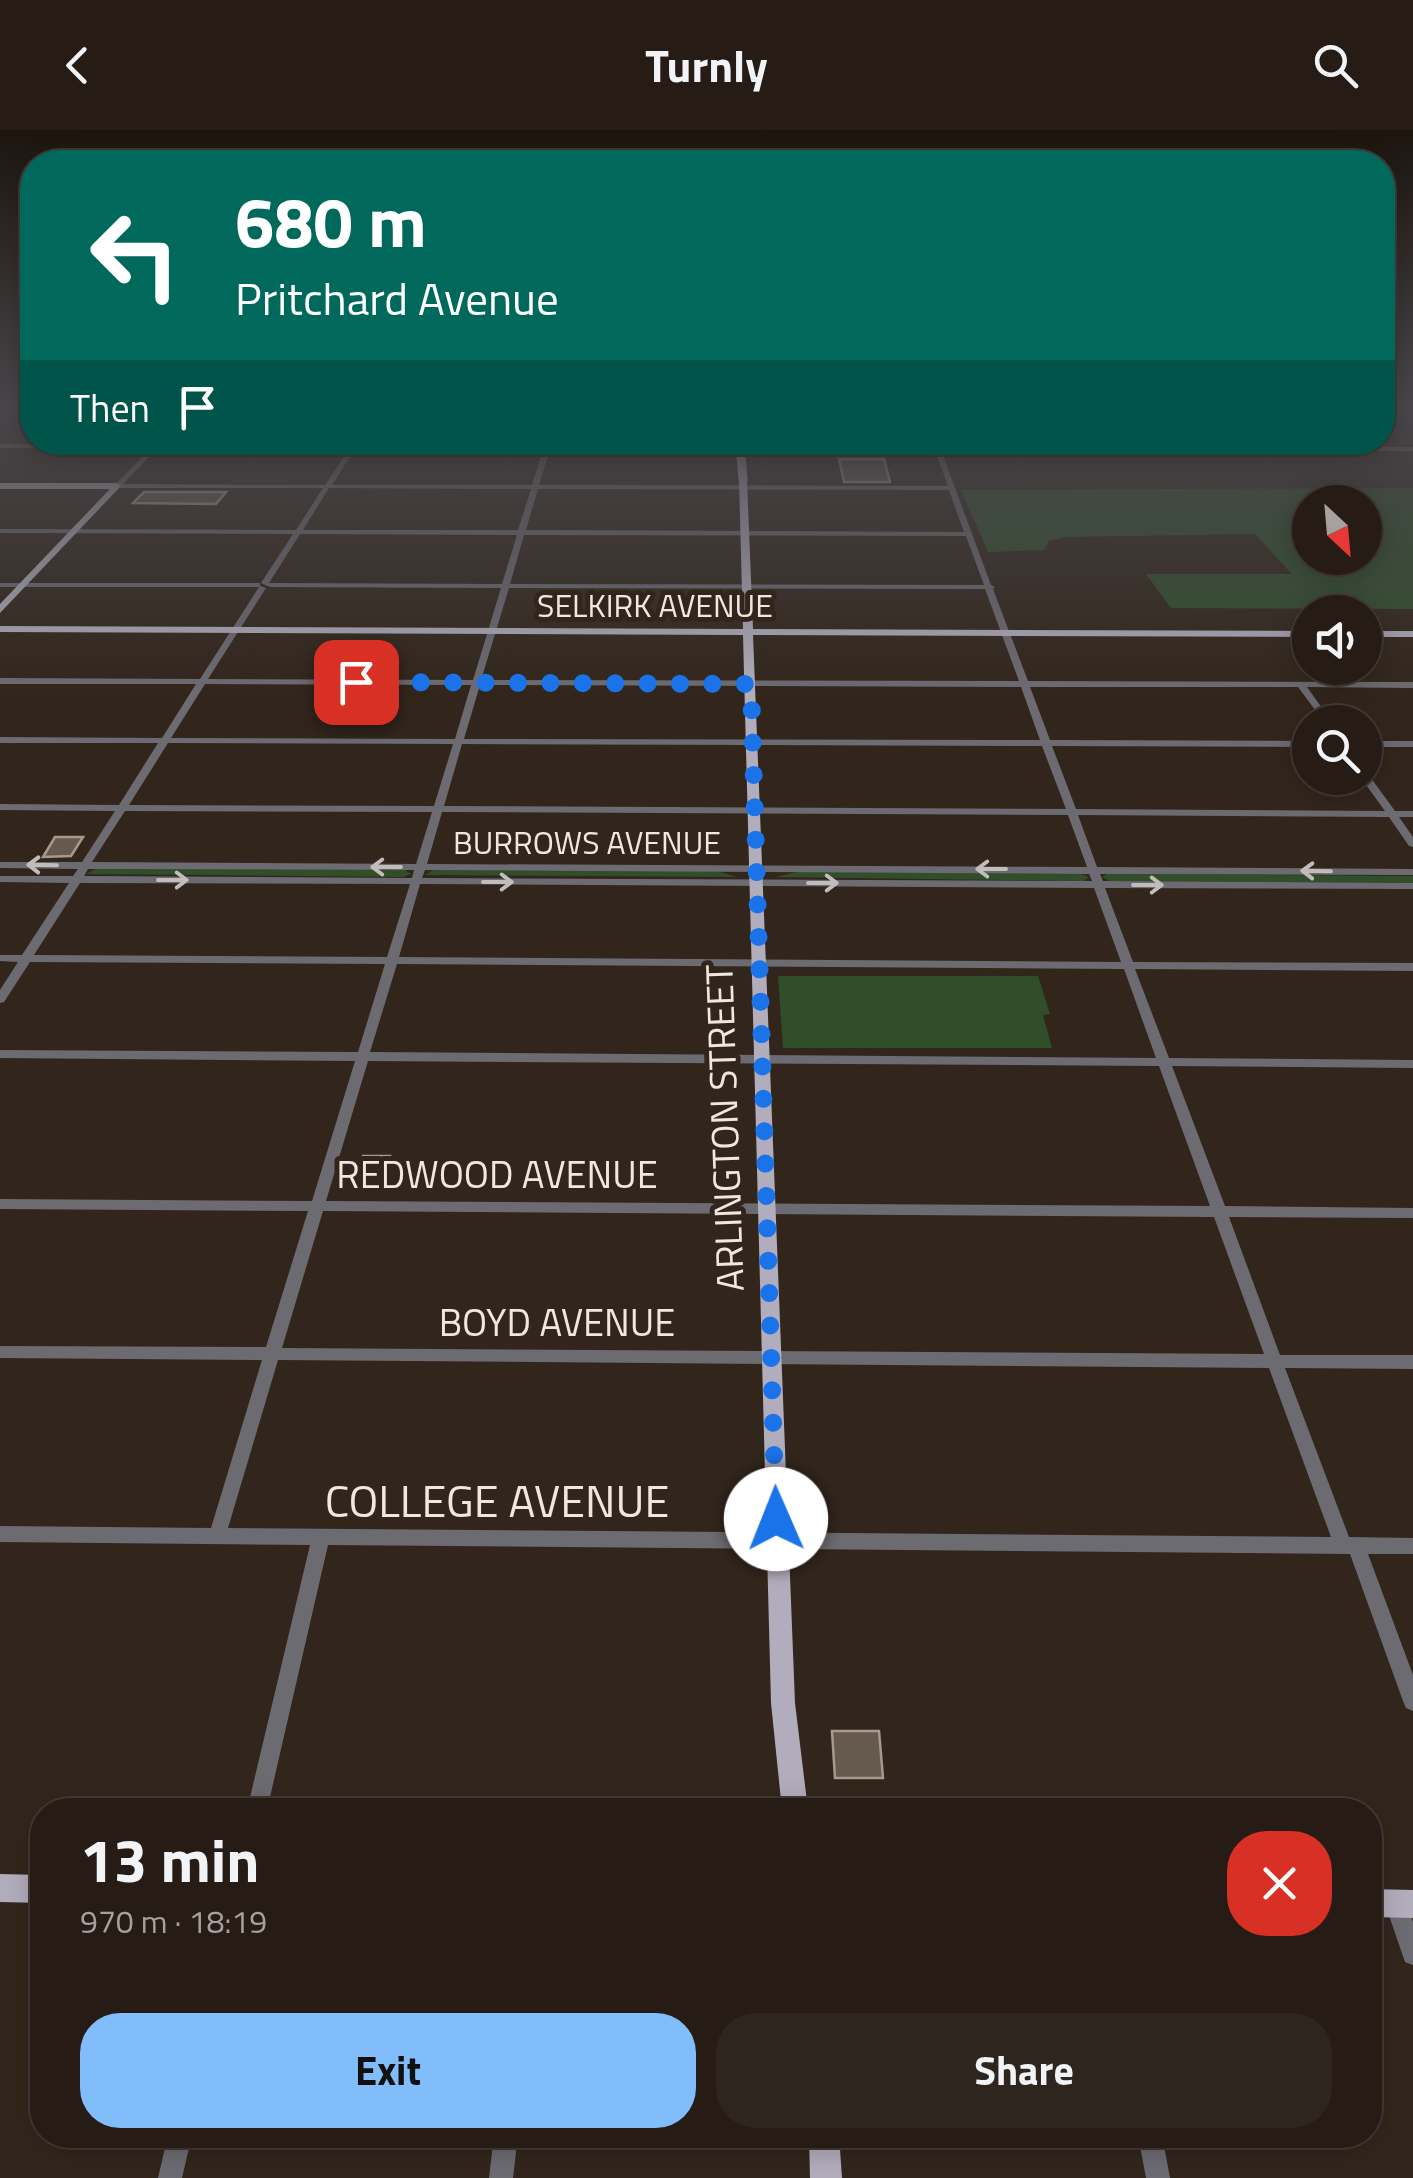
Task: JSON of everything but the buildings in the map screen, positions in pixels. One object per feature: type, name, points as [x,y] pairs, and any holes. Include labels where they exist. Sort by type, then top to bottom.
[{"type":"main road","points":[[0,610],[103,502]]},
{"type":"main road","name":"ARLINGTON STREET","points":[[744,502],[783,1703],[794,1798]]},
{"type":"main road","name":"SELKIRK AVENUE","points":[[0,629],[1292,634]]},
{"type":"main road","points":[[1382,634],[1413,634]]},
{"type":"main road","points":[[0,1888],[30,1889]]},
{"type":"main road","points":[[825,2148],[826,2178]]},
{"type":"street","points":[[0,999],[317,502]]},
{"type":"street","points":[[217,1536],[531,502]]},
{"type":"street","points":[[958,502],[1276,1361],[1413,1701]]},
{"type":"street","points":[[0,531],[970,534]]},
{"type":"street","points":[[0,585],[991,587]]},
{"type":"street","points":[[0,682],[1292,685]]},
{"type":"street","points":[[1301,685],[1316,705]]},
{"type":"street","points":[[1382,685],[1413,685]]},
{"type":"street","points":[[0,740],[1292,744]]},
{"type":"street","points":[[1382,744],[1413,744]]},
{"type":"street","points":[[1378,795],[1413,844]]},
{"type":"street","points":[[0,808],[1413,814]]},
{"type":"street","name":"BURROWS AVENUE","points":[[0,864],[417,874]]},
{"type":"street","name":"BURROWS AVENUE","points":[[757,876],[1094,870],[1413,872]]},
{"type":"street","name":"BURROWS AVENUE","points":[[0,879],[417,874],[1413,886]]},
{"type":"street","points":[[0,958],[1413,967]]},
{"type":"street","points":[[0,1054],[1413,1064]]},
{"type":"street","name":"REDWOOD AVENUE","points":[[0,1204],[1413,1214]]},
{"type":"street","name":"BOYD AVENUE","points":[[0,1352],[1413,1362]]},
{"type":"street","name":"COLLEGE AVENUE","points":[[0,1534],[1413,1546]]},
{"type":"street","points":[[260,1798],[321,1537]]},
{"type":"street","points":[[1393,1904],[1413,1954]]},
{"type":"street","points":[[170,2178],[177,2148]]},
{"type":"street","points":[[501,2178],[504,2148]]},
{"type":"street","points":[[1152,2148],[1158,2178]]},
{"type":"green space","points":[[966,502],[1292,502],[1292,574],[1255,534],[1065,537],[1049,541],[1044,550],[988,552]]},
{"type":"green space","points":[[1382,502],[1413,502],[1413,609],[1382,609],[1382,595],[1292,595],[1292,608],[1171,608],[1146,574],[1382,575]]},
{"type":"green space","points":[[96,869],[405,870],[411,874],[403,877],[86,874]]},
{"type":"green space","points":[[433,870],[717,871],[737,877],[425,875]]},
{"type":"green space","points":[[798,872],[1089,877],[1084,881],[775,877]]},
{"type":"green space","points":[[1413,876],[1413,883],[1110,881],[1102,877]]},
{"type":"green space","points":[[778,976],[1038,976],[1050,1014],[1043,1015],[1052,1048],[783,1048]]},
{"type":"route","points":[[356,682],[751,684],[776,1519]]}]
